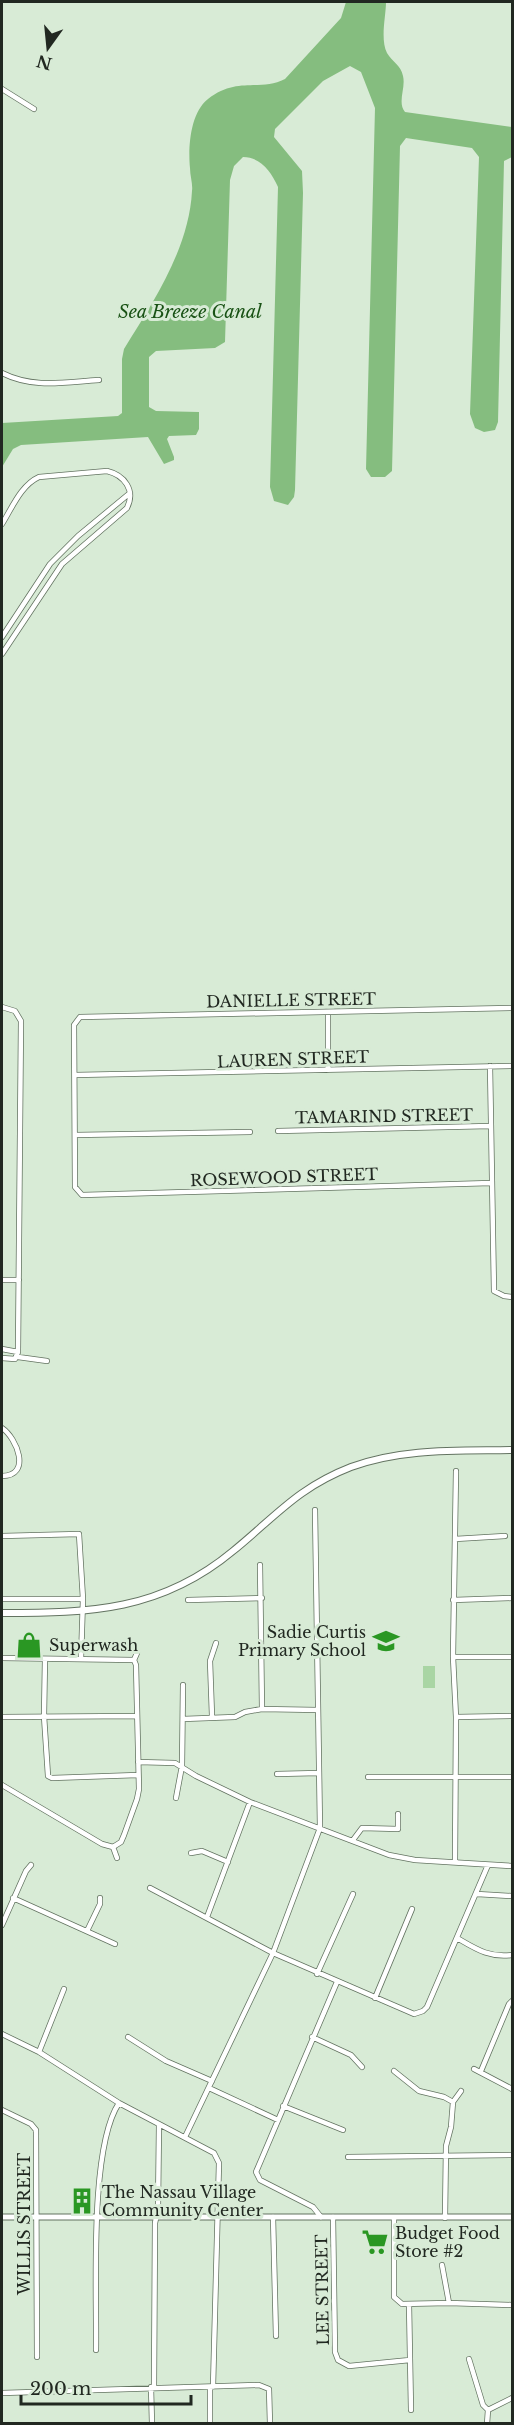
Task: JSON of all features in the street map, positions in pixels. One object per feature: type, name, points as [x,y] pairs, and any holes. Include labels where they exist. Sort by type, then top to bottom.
[{"type":"main road","points":[[2,1612],[82,1611],[133,1603],[158,1595],[189,1581],[235,1550],[291,1499],[317,1483],[351,1467],[408,1453],[513,1450]]},
{"type":"street","points":[[2,89],[34,109]]},
{"type":"street","points":[[2,374],[32,384],[99,380]]},
{"type":"street","points":[[2,524],[25,487],[39,477],[107,471],[117,473],[126,482],[130,493],[127,508],[62,564],[2,654]]},
{"type":"street","points":[[2,637],[50,564],[78,536],[130,493]]},
{"type":"street","points":[[2,1007],[15,1011],[21,1021],[18,1355],[12,1360],[2,1358]]},
{"type":"street","name":"DANIELLE STREET","points":[[75,1075],[74,1025],[80,1017],[513,1008]]},
{"type":"street","points":[[328,1012],[328,1070]]},
{"type":"street","points":[[489,1066],[494,1291],[513,1297]]},
{"type":"street","name":"LAUREN STREET","points":[[75,1075],[513,1066]]},
{"type":"street","points":[[75,1075],[75,1135],[250,1132]]},
{"type":"street","name":"TAMARIND STREET","points":[[278,1131],[490,1125]]},
{"type":"street","name":"ROSEWOOD STREET","points":[[75,1135],[75,1187],[82,1195],[491,1183]]},
{"type":"street","points":[[2,1280],[19,1280]]},
{"type":"street","points":[[2,1349],[47,1361]]},
{"type":"street","points":[[2,1428],[9,1432],[17,1445],[19,1464],[15,1471],[2,1476]]},
{"type":"street","points":[[455,1862],[456,1716],[453,1600],[456,1471]]},
{"type":"street","points":[[185,2137],[273,1953],[320,1828],[315,1509]]},
{"type":"street","points":[[2,1536],[79,1534],[83,1599],[81,1659]]},
{"type":"street","points":[[455,1539],[505,1536]]},
{"type":"street","points":[[260,1565],[262,1709]]},
{"type":"street","points":[[188,1599],[262,1598]]},
{"type":"street","points":[[453,1600],[513,1598]]},
{"type":"street","points":[[2,1599],[83,1599]]},
{"type":"street","points":[[212,1716],[210,1661],[216,1643]]},
{"type":"street","points":[[2,1785],[102,1844],[113,1847],[121,1842],[138,1794],[136,1665],[134,1660],[137,1653]]},
{"type":"street","points":[[453,1657],[513,1657]]},
{"type":"street","points":[[2,1658],[134,1660]]},
{"type":"street","points":[[45,1659],[44,1716],[49,1777],[138,1775]]},
{"type":"street","points":[[176,1798],[182,1766],[183,1685]]},
{"type":"street","points":[[183,1719],[212,1716],[235,1717],[245,1712],[262,1709],[318,1710]]},
{"type":"street","points":[[2,1717],[137,1716]]},
{"type":"street","points":[[456,1716],[513,1716]]},
{"type":"street","points":[[138,1762],[167,1761],[182,1766],[195,1776],[250,1802],[389,1855],[415,1860],[513,1866]]},
{"type":"street","points":[[277,1774],[319,1773]]},
{"type":"street","points":[[368,1777],[513,1777]]},
{"type":"street","points":[[207,1917],[250,1802]]},
{"type":"street","points":[[353,1840],[362,1828],[398,1829],[398,1814]]},
{"type":"street","points":[[113,1847],[117,1858]]},
{"type":"street","points":[[191,1853],[202,1851],[228,1862]]},
{"type":"street","points":[[2,1925],[26,1871],[32,1865]]},
{"type":"street","points":[[150,1888],[317,1974],[414,2014],[423,2011],[488,1865]]},
{"type":"street","points":[[317,1974],[353,1894]]},
{"type":"street","points":[[477,1894],[513,1896]]},
{"type":"street","points":[[13,1898],[116,1944]]},
{"type":"street","points":[[87,1931],[100,1904],[100,1898]]},
{"type":"street","points":[[375,1998],[412,1908]]},
{"type":"street","points":[[457,1938],[486,1955],[500,1957],[513,1955]]},
{"type":"street","points":[[321,2217],[313,2207],[260,2180],[257,2169],[336,1982]]},
{"type":"street","points":[[39,2052],[64,1989]]},
{"type":"street","points":[[481,2071],[508,2004],[513,2001]]},
{"type":"street","points":[[2,2034],[39,2052],[119,2103],[214,2153],[219,2163],[210,2424]]},
{"type":"street","points":[[128,2037],[166,2061],[212,2081]]},
{"type":"street","points":[[312,2037],[351,2055],[362,2067]]},
{"type":"street","points":[[474,2068],[513,2089]]},
{"type":"street","points":[[394,2071],[414,2088],[453,2102]]},
{"type":"street","points":[[209,2088],[278,2120]]},
{"type":"street","points":[[445,2218],[446,2154],[453,2102],[461,2091]]},
{"type":"street","points":[[96,2350],[98,2217],[104,2145],[119,2103]]},
{"type":"street","points":[[283,2106],[343,2130]]},
{"type":"street","name":"WILLIS STREET","points":[[2,2110],[32,2124],[35,2128],[37,2357]]},
{"type":"street","points":[[152,2424],[159,2124]]},
{"type":"street","points":[[348,2157],[446,2154],[513,2155]]},
{"type":"street","points":[[2,2217],[513,2217]]},
{"type":"street","points":[[273,2217],[276,2337]]},
{"type":"street","name":"LEE STREET","points":[[333,2217],[335,2352],[338,2360],[342,2364],[356,2366],[410,2360]]},
{"type":"street","points":[[394,2218],[394,2297],[399,2303],[513,2305]]},
{"type":"street","points":[[441,2265],[449,2303]]},
{"type":"street","points":[[409,2304],[411,2410]]},
{"type":"street","points":[[469,2359],[476,2387],[483,2405],[488,2410],[487,2424]]},
{"type":"street","points":[[2,2393],[152,2387],[266,2387],[269,2389],[270,2424]]},
{"type":"street","points":[[488,2410],[513,2398]]},
{"type":"shaded area","points":[[423,1666],[435,1666],[435,1688],[423,1688]]},
{"type":"water","name":"Sea Breeze Canal","points":[[346,2],[386,2],[385,47],[402,72],[404,81],[402,104],[405,112],[512,127],[512,157],[504,161],[498,422],[495,430],[484,432],[475,428],[470,414],[479,157],[472,148],[406,138],[400,146],[392,471],[385,477],[371,477],[366,469],[375,108],[361,72],[350,66],[323,81],[275,129],[274,137],[302,171],[303,193],[295,490],[294,497],[288,505],[274,501],[270,487],[278,187],[260,162],[243,157],[234,166],[230,180],[225,342],[215,348],[156,351],[149,357],[149,407],[156,411],[199,412],[199,429],[196,435],[169,436],[167,439],[174,460],[164,464],[148,437],[21,445],[13,449],[2,467],[2,423],[118,416],[122,413],[124,349],[168,274],[184,234],[192,188],[189,160],[190,141],[197,113],[208,99],[229,88],[276,83],[285,79],[341,18]]},
{"type":"place","name":"Sadie Curtis Primary School","points":[[386,1641]]},
{"type":"place","name":"Superwash","points":[[29,1645]]},
{"type":"place","name":"The Nassau Village Community Center","points":[[82,2201]]},
{"type":"place","name":"Budget Food Store #2","points":[[375,2242]]}]
